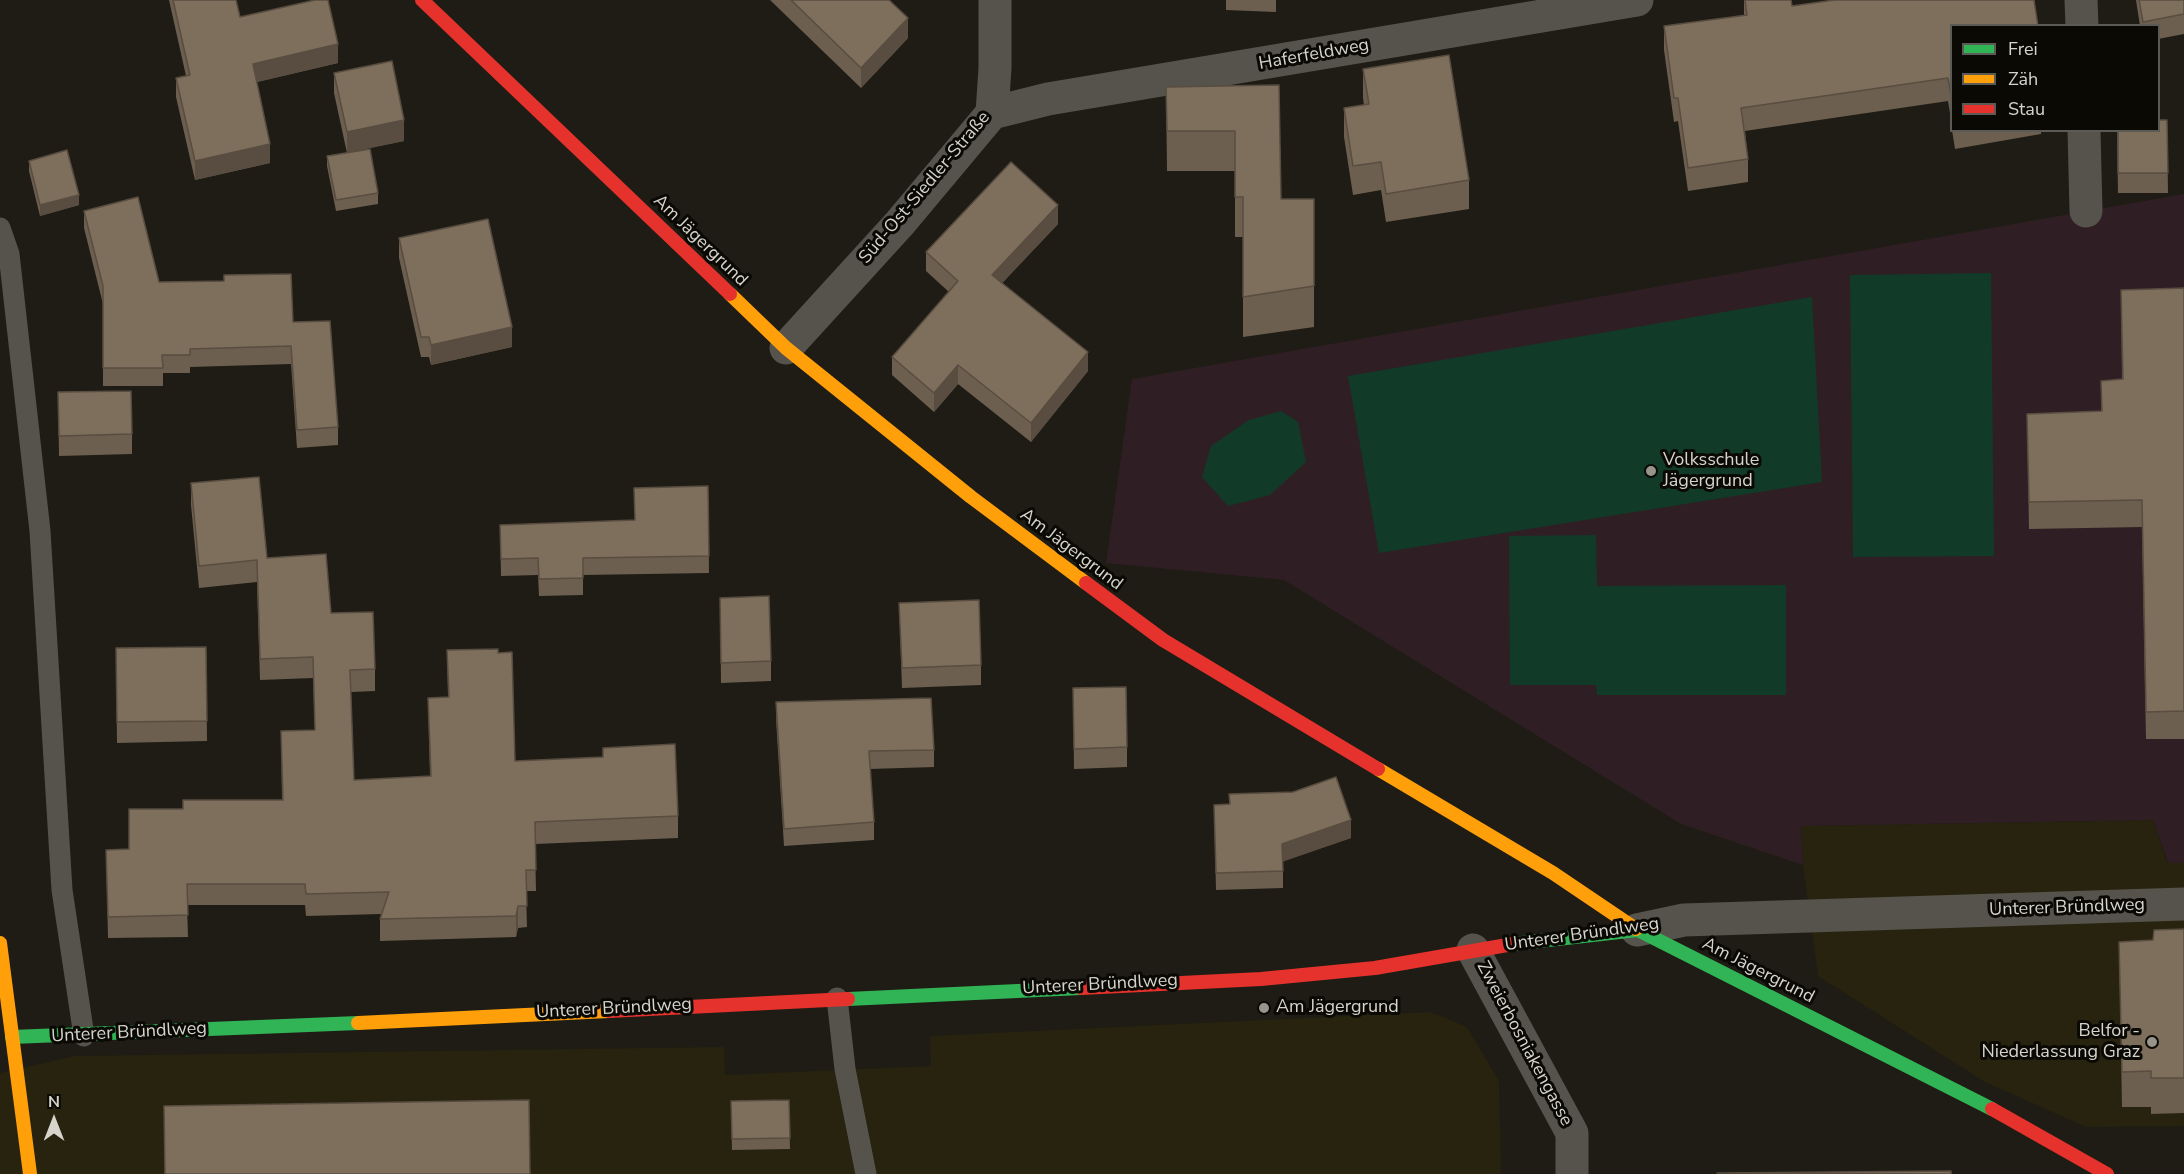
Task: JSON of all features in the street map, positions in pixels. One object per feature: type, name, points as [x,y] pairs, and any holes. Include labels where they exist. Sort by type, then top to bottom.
[{"type":"street","name":"Am Jägergrund","points":[[422,0],[786,348],[971,498],[1163,640],[1552,873],[1637,930],[2024,1125],[2107,1174]]},
{"type":"street","name":"Süd-Ost-Siedler-Straße","points":[[786,348],[900,223],[992,113],[995,68],[995,0]]},
{"type":"street","name":"Haferfeldweg","points":[[992,113],[1048,99],[1637,0]]},
{"type":"street","points":[[2081,0],[2082,24]]},
{"type":"street","points":[[2084,132],[2086,211]]},
{"type":"street","name":"Unterer Bründlweg","points":[[12,1037],[1261,979],[1375,968],[1528,940],[1637,930],[1684,920],[2184,904]]},
{"type":"street","points":[[0,943],[30,1174]]},
{"type":"street","name":"Zweierbosniakengasse","points":[[1473,950],[1572,1133],[1572,1174]]},
{"type":"lane","points":[[0,228],[9,254],[40,531],[62,890],[84,1035]]},
{"type":"lane","points":[[837,998],[845,1069],[866,1174]]},
{"type":"shaded area","name":"Volksschule Jägergrund","points":[[2184,194],[2184,863],[2168,863],[2153,820],[1801,826],[1803,865],[1681,824],[1284,580],[1106,563],[1132,379]]},
{"type":"shaded area","points":[[2153,820],[2167,863],[2184,863],[2184,1126],[2086,1127],[1985,1082],[1818,976],[1803,865],[1801,826]]},
{"type":"shaded area","points":[[1431,1012],[1467,1027],[1499,1081],[1501,1174],[0,1174],[0,1073],[75,1056],[724,1047],[725,1075],[931,1066],[930,1036]]},
{"type":"green space","points":[[1991,273],[1994,556],[1853,557],[1850,275]]},
{"type":"green space","points":[[1812,297],[1822,482],[1379,553],[1348,376]]},
{"type":"green space","points":[[1281,411],[1298,422],[1306,462],[1270,495],[1228,506],[1202,477],[1211,446],[1249,420]]},
{"type":"green space","points":[[1596,535],[1597,586],[1786,585],[1786,695],[1597,695],[1596,685],[1510,685],[1509,536]]},
{"type":"building","points":[[173,0],[236,0],[240,17],[315,0],[328,0],[338,44],[253,64],[270,144],[195,161],[176,78],[190,75]]},
{"type":"building","points":[[791,0],[889,0],[908,18],[861,68]]},
{"type":"building","points":[[1745,0],[1791,0],[1792,6],[1834,0],[2034,0],[2038,24],[1950,24],[1950,90],[1948,78],[1741,108],[1748,159],[1688,168],[1678,98],[1674,98],[1664,26],[1747,15]]},
{"type":"building","points":[[2139,0],[2184,0],[2184,14],[2143,22]]},
{"type":"building","points":[[1449,55],[1469,180],[1386,194],[1381,162],[1353,166],[1344,108],[1369,104],[1363,69]]},
{"type":"building","points":[[392,61],[404,120],[347,132],[334,73]]},
{"type":"building","points":[[1279,85],[1281,199],[1314,199],[1314,286],[1243,297],[1243,197],[1235,197],[1235,131],[1167,131],[1166,87]]},
{"type":"building","points":[[2160,120],[2167,120],[2168,173],[2118,173],[2118,132],[2160,132]]},
{"type":"building","points":[[370,149],[378,193],[336,200],[327,156]]},
{"type":"building","points":[[67,150],[79,195],[40,205],[29,161]]},
{"type":"building","points":[[1011,162],[1058,205],[992,275],[1088,352],[1031,423],[958,365],[934,393],[892,357],[958,281],[926,252]]},
{"type":"building","points":[[138,197],[159,282],[224,281],[224,275],[291,274],[293,322],[330,321],[338,427],[297,430],[291,346],[190,349],[190,355],[162,355],[163,368],[103,368],[103,286],[84,211]]},
{"type":"building","points":[[488,219],[512,327],[431,345],[429,337],[421,337],[399,238]]},
{"type":"building","points":[[2184,288],[2184,711],[2146,712],[2142,500],[2029,502],[2027,414],[2102,411],[2101,381],[2123,379],[2121,290]]},
{"type":"building","points":[[131,391],[132,434],[59,436],[58,392]]},
{"type":"building","points":[[259,477],[267,558],[326,554],[331,613],[373,612],[375,669],[350,670],[354,780],[431,776],[428,698],[449,697],[447,650],[498,649],[498,653],[512,652],[515,761],[603,757],[603,748],[675,744],[678,816],[535,822],[536,870],[526,870],[527,906],[518,906],[516,916],[380,919],[389,892],[306,894],[305,884],[187,884],[188,915],[108,917],[106,850],[129,849],[129,809],[183,809],[183,800],[283,800],[281,731],[315,730],[313,657],[260,659],[257,560],[199,566],[191,483]]},
{"type":"building","points":[[708,486],[709,556],[583,558],[583,578],[539,579],[538,558],[501,559],[500,525],[635,520],[634,488]]},
{"type":"building","points":[[769,596],[771,661],[721,663],[720,598]]},
{"type":"building","points":[[979,600],[981,665],[902,668],[899,603]]},
{"type":"building","points":[[206,647],[207,721],[117,722],[116,648]]},
{"type":"building","points":[[1126,687],[1127,747],[1074,749],[1073,688]]},
{"type":"building","points":[[931,698],[934,750],[869,751],[874,822],[784,829],[776,702]]},
{"type":"building","points":[[1336,777],[1351,820],[1282,844],[1283,871],[1216,873],[1214,805],[1230,804],[1229,794],[1293,792]]},
{"type":"building","name":"Belfor - Niederlassung Graz","points":[[2184,929],[2184,1078],[2151,1078],[2151,1071],[2122,1072],[2119,942],[2153,940],[2154,930]]},
{"type":"building","points":[[529,1100],[530,1174],[165,1174],[164,1106]]},
{"type":"building","points":[[789,1100],[790,1138],[732,1139],[731,1101]]},
{"type":"building","points":[[1951,1171],[1951,1174],[1717,1173]]},
{"type":"traffic: fast","points":[[1636,929],[1992,1109]]},
{"type":"traffic: fast","points":[[1513,944],[1637,930]]},
{"type":"traffic: fast","points":[[848,999],[1081,988]]},
{"type":"traffic: fast","points":[[12,1037],[358,1023]]},
{"type":"traffic: slow","points":[[730,294],[786,348],[971,497],[1086,583]]},
{"type":"traffic: slow","points":[[1378,769],[1553,873],[1636,929]]},
{"type":"traffic: slow","points":[[0,943],[30,1174]]},
{"type":"traffic: slow","points":[[358,1023],[609,1011]]},
{"type":"traffic: jam","points":[[422,0],[730,294]]},
{"type":"traffic: jam","points":[[1086,583],[1163,640],[1378,769]]},
{"type":"traffic: jam","points":[[1081,988],[1261,979],[1375,968],[1513,944]]},
{"type":"traffic: jam","points":[[609,1011],[848,999]]},
{"type":"traffic: jam","points":[[1992,1109],[2107,1174]]},
{"type":"place","name":"Volksschule Jägergrund","points":[[1651,471]]},
{"type":"place","name":"Am Jägergrund","points":[[1264,1008]]},
{"type":"place","name":"Belfor - Niederlassung Graz","points":[[2152,1042]]}]
